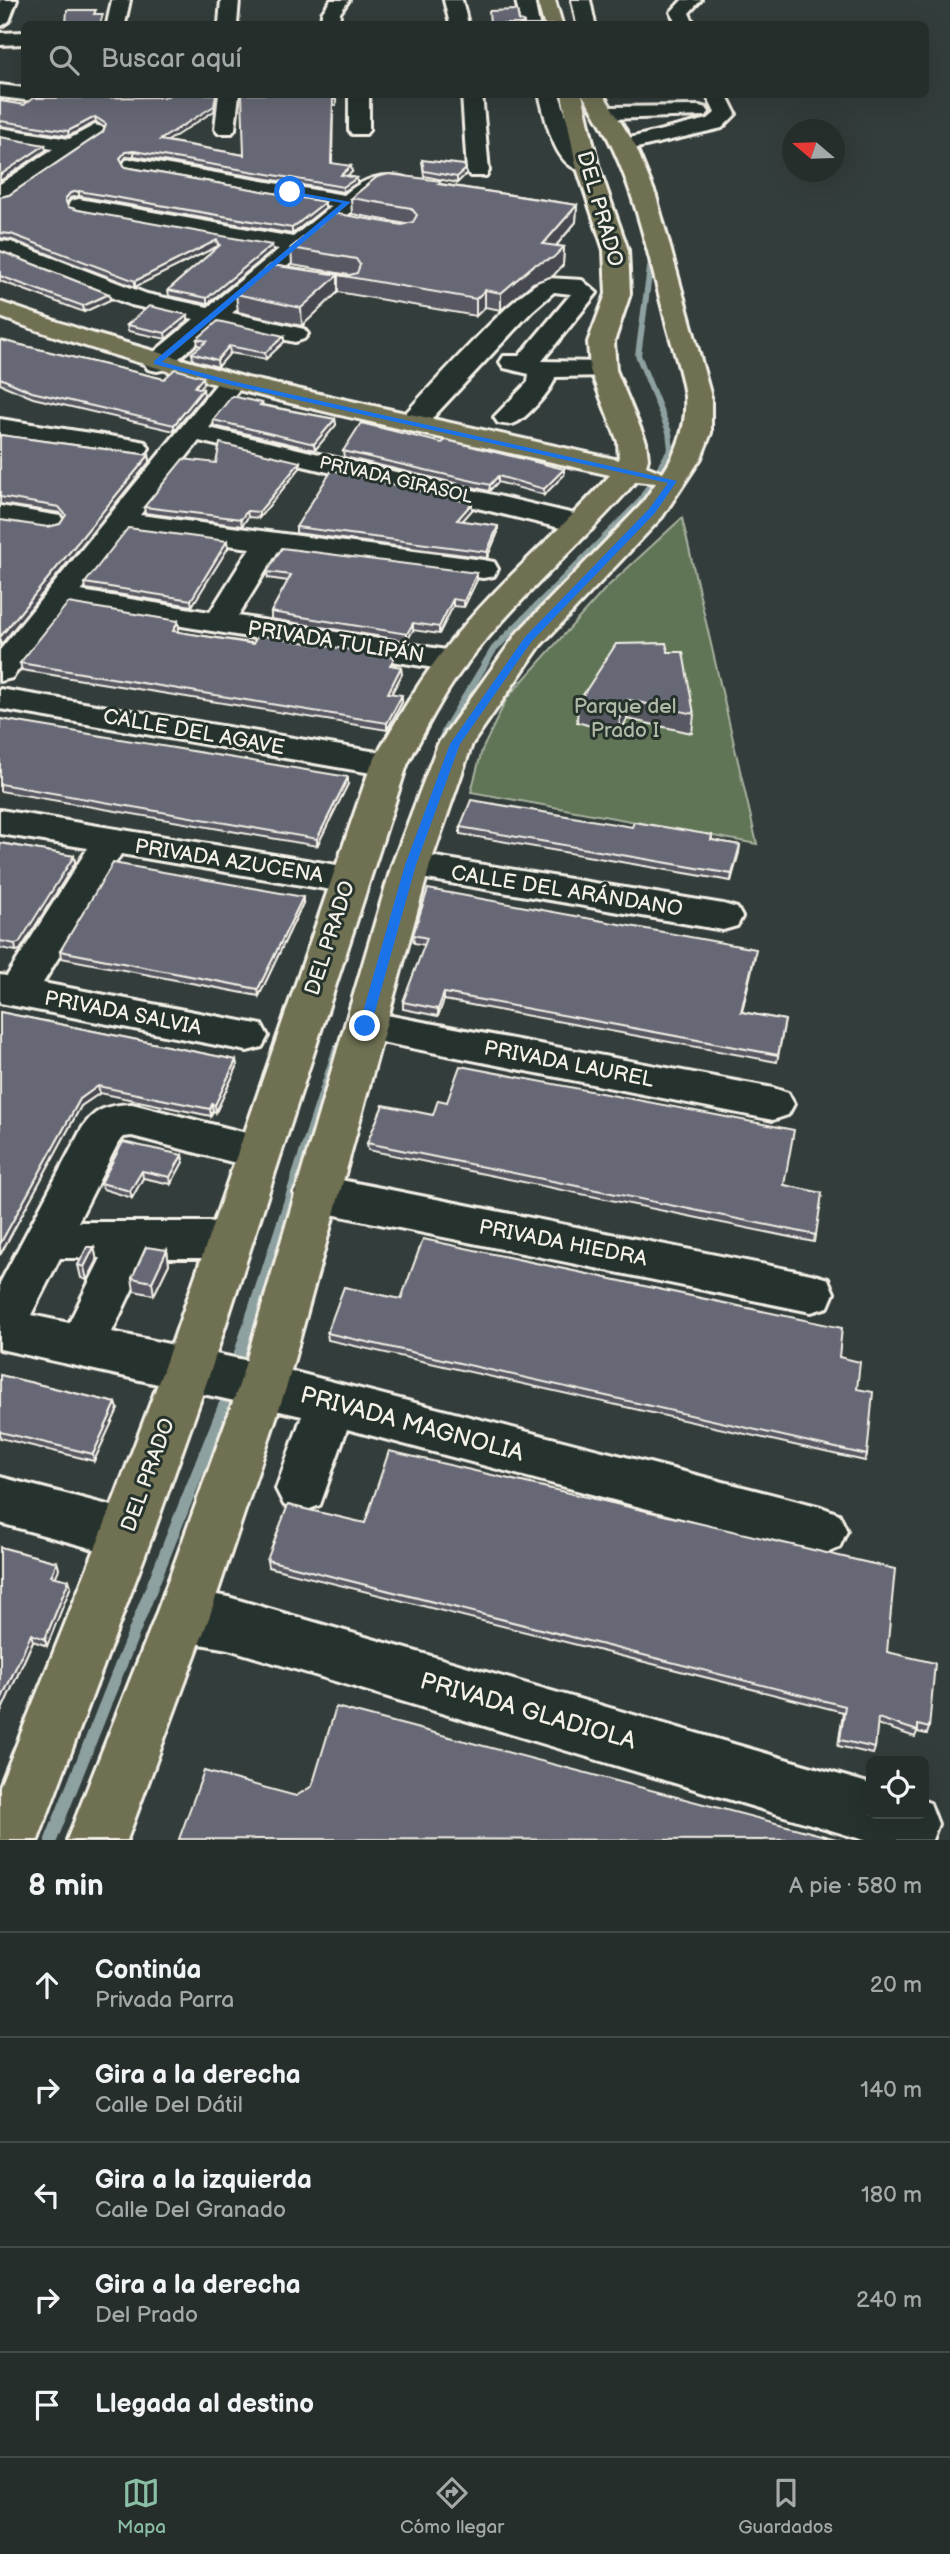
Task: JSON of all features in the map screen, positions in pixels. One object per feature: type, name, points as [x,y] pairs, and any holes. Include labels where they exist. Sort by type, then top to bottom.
[{"type":"main road","points":[[546,0],[551,21]]},
{"type":"main road","name":"DEL PRADO","points":[[6,1836],[127,1534],[187,1370],[389,765],[421,708],[452,661],[531,572],[581,524],[630,471],[634,459],[632,442],[603,370],[601,342],[618,294],[616,250],[587,165],[573,98]]},
{"type":"main road","name":"DEL PRADO","points":[[97,1840],[183,1615],[263,1385],[411,865],[455,744],[529,639],[652,511],[673,481],[697,433],[698,397],[645,196],[611,112]]},
{"type":"main road","points":[[0,309],[157,363],[231,383],[673,481]]},
{"type":"street","points":[[0,21],[8,0]]},
{"type":"street","points":[[117,21],[121,0]]},
{"type":"street","points":[[228,21],[230,0]]},
{"type":"street","points":[[330,21],[331,13],[340,0]]},
{"type":"street","points":[[453,0],[458,21]]},
{"type":"street","points":[[525,0],[529,21]]},
{"type":"street","points":[[581,0],[585,21]]},
{"type":"street","points":[[684,21],[680,12],[692,0]]},
{"type":"street","points":[[0,39],[21,38]]},
{"type":"street","points":[[0,91],[21,94]]},
{"type":"street","points":[[225,129],[229,98]]},
{"type":"street","points":[[359,98],[359,130]]},
{"type":"street","points":[[472,98],[478,171]]},
{"type":"street","points":[[549,98],[567,152],[587,165]]},
{"type":"street","points":[[718,98],[726,114]]},
{"type":"street","points":[[611,112],[688,111],[726,114]]},
{"type":"street","points":[[611,112],[715,124],[726,114]]},
{"type":"street","points":[[2,190],[95,131]]},
{"type":"street","points":[[0,134],[72,146]]},
{"type":"street","points":[[134,165],[350,213]]},
{"type":"street","points":[[157,363],[326,219],[350,213],[368,186],[389,181],[424,186]]},
{"type":"street","points":[[79,206],[296,245]]},
{"type":"street","points":[[3,247],[140,300],[295,334]]},
{"type":"street","points":[[266,271],[293,276]]},
{"type":"street","points":[[413,422],[523,306],[548,285],[573,285],[585,293],[534,367]]},
{"type":"street","points":[[477,356],[534,367],[603,370]]},
{"type":"street","points":[[508,417],[541,384],[534,367]]},
{"type":"street","points":[[0,671],[231,383]]},
{"type":"street","points":[[0,406],[65,436]]},
{"type":"street","points":[[0,427],[135,449]]},
{"type":"street","name":"PRIVADA GIRASOL","points":[[210,436],[581,524]]},
{"type":"street","points":[[0,515],[50,522]]},
{"type":"street","points":[[132,523],[483,569]]},
{"type":"street","name":"PRIVADA TULIPÁN","points":[[219,622],[269,542]]},
{"type":"street","name":"PRIVADA TULIPÁN","points":[[73,599],[452,661]]},
{"type":"street","name":"CALLE DEL AGAVE","points":[[0,699],[389,765]]},
{"type":"street","name":"PRIVADA AZUCENA","points":[[0,822],[349,880]]},
{"type":"street","name":"PRIVADA AZUCENA","points":[[8,991],[110,842]]},
{"type":"street","name":"CALLE DEL ARÁNDANO","points":[[411,865],[723,917]]},
{"type":"street","name":"PRIVADA SALVIA","points":[[8,991],[247,1036]]},
{"type":"street","name":"PRIVADA LAUREL","points":[[365,1026],[773,1104]]},
{"type":"street","points":[[0,1329],[102,1132],[113,1121],[132,1120],[259,1152]]},
{"type":"street","name":"PRIVADA HIEDRA","points":[[316,1193],[811,1293]]},
{"type":"street","points":[[81,1347],[134,1238]]},
{"type":"street","points":[[46,1240],[230,1240]]},
{"type":"street","name":"PRIVADA MAGNOLIA","points":[[0,1329],[263,1385],[821,1531]]},
{"type":"street","points":[[302,1489],[331,1403]]},
{"type":"street","points":[[0,1500],[127,1534]]},
{"type":"street","name":"PRIVADA GLADIOLA","points":[[183,1615],[228,1623],[866,1811]]},
{"type":"green space","name":"Parque del Prado I","points":[[682,518],[757,844],[471,792],[482,750],[507,698],[606,588]]},
{"type":"building","points":[[67,10],[96,10],[94,14],[103,14],[101,21],[66,21]]},
{"type":"building","points":[[517,10],[519,21],[490,21],[489,11]]},
{"type":"building","points":[[33,98],[215,98],[214,106],[160,140],[244,155],[242,98],[336,98],[333,99],[331,163],[351,166],[341,175],[357,178],[343,187],[134,151],[125,152],[120,158],[125,167],[325,202],[292,228],[79,191],[70,193],[65,199],[68,207],[78,210],[272,245],[207,298],[168,290],[220,245],[217,240],[135,281],[11,234],[0,233],[0,197],[9,195],[103,132],[106,124],[95,117],[68,131],[0,121],[0,101],[24,105]]},
{"type":"building","points":[[0,137],[45,145],[0,175]]},
{"type":"building","points":[[422,160],[464,165],[466,169],[457,177],[424,171]]},
{"type":"building","points":[[389,174],[577,205],[543,244],[564,247],[553,258],[534,265],[501,293],[485,290],[476,299],[338,275],[301,308],[236,294],[271,265],[346,276],[357,273],[360,265],[356,259],[291,248],[333,213],[402,225],[413,222],[417,215],[411,208],[351,198],[377,177]]},
{"type":"building","points":[[0,251],[109,294],[83,306],[0,276]]},
{"type":"building","points":[[149,306],[188,315],[165,333],[127,325]]},
{"type":"building","points":[[218,321],[284,336],[265,353],[229,346],[217,360],[192,353],[207,341],[197,339]]},
{"type":"building","points":[[0,340],[164,379],[175,369],[203,377],[195,387],[203,389],[174,425],[32,392],[0,378]]},
{"type":"building","points":[[232,396],[262,403],[260,405],[335,419],[314,444],[213,420]]},
{"type":"building","points":[[361,423],[442,443],[446,440],[564,469],[544,489],[498,476],[490,485],[343,451]]},
{"type":"building","points":[[0,435],[149,455],[0,637],[0,520],[48,527],[60,524],[66,515],[59,507],[0,497]]},
{"type":"building","points":[[220,443],[300,462],[259,512],[247,511],[241,519],[144,507],[183,459],[216,463]]},
{"type":"building","points":[[332,470],[472,503],[457,520],[498,526],[487,552],[296,527]]},
{"type":"building","points":[[128,528],[227,541],[191,600],[85,583]]},
{"type":"building","points":[[282,548],[477,573],[464,601],[453,599],[439,627],[413,623],[407,634],[271,612],[291,575],[267,572]]},
{"type":"building","points":[[68,603],[178,621],[173,631],[253,644],[258,635],[395,657],[390,665],[401,667],[388,693],[402,695],[387,723],[20,663]]},
{"type":"building","points":[[666,643],[668,652],[683,652],[694,714],[628,700],[620,715],[578,703],[616,644]]},
{"type":"building","points":[[0,719],[348,777],[317,839],[0,784]]},
{"type":"building","points":[[471,800],[632,827],[634,822],[712,835],[711,840],[740,845],[732,874],[460,827]]},
{"type":"building","points":[[0,843],[74,856],[19,943],[15,944],[0,941]]},
{"type":"building","points":[[113,863],[303,897],[258,989],[60,951]]},
{"type":"building","points":[[428,889],[756,949],[741,1012],[785,1020],[778,1055],[444,993],[438,1009],[403,1002],[427,938],[413,935]]},
{"type":"building","points":[[0,1012],[236,1060],[215,1105],[212,1104],[210,1109],[98,1086],[80,1099],[0,1244]]},
{"type":"building","points":[[460,1066],[794,1130],[784,1185],[822,1193],[816,1235],[367,1143],[383,1105],[433,1115],[438,1100],[447,1102]]},
{"type":"building","points":[[123,1142],[182,1155],[170,1177],[142,1171],[130,1191],[101,1183]]},
{"type":"building","points":[[423,1239],[842,1328],[839,1357],[860,1362],[857,1389],[873,1392],[867,1455],[327,1333],[344,1287],[401,1299]]},
{"type":"building","points":[[87,1247],[94,1247],[84,1267],[78,1265]]},
{"type":"building","points":[[146,1247],[167,1250],[152,1282],[132,1278]]},
{"type":"building","points":[[0,1375],[116,1403],[93,1454],[0,1432]]},
{"type":"building","points":[[389,1451],[895,1569],[887,1652],[935,1663],[929,1728],[918,1725],[918,1731],[878,1718],[875,1748],[840,1740],[845,1706],[267,1560],[288,1505],[365,1523]]},
{"type":"building","points":[[0,1547],[57,1562],[51,1576],[69,1580],[45,1639],[31,1634],[0,1702]]},
{"type":"building","points":[[336,1707],[840,1840],[179,1839],[204,1771],[296,1796],[312,1786]]},
{"type":"waterway","points":[[649,251],[651,261],[638,355],[669,432],[671,449],[660,467]]},
{"type":"waterway","points":[[647,490],[649,486]]},
{"type":"waterway","points":[[437,749],[447,727],[494,649],[640,502],[647,490]]},
{"type":"waterway","points":[[263,1281],[338,1048]]},
{"type":"waterway","points":[[240,1353],[264,1279]]},
{"type":"waterway","points":[[51,1840],[224,1406]]},
{"type":"route","points":[[290,192],[348,202],[157,363],[231,383],[673,481],[652,511],[529,639],[455,744],[411,865],[365,1026]]}]
